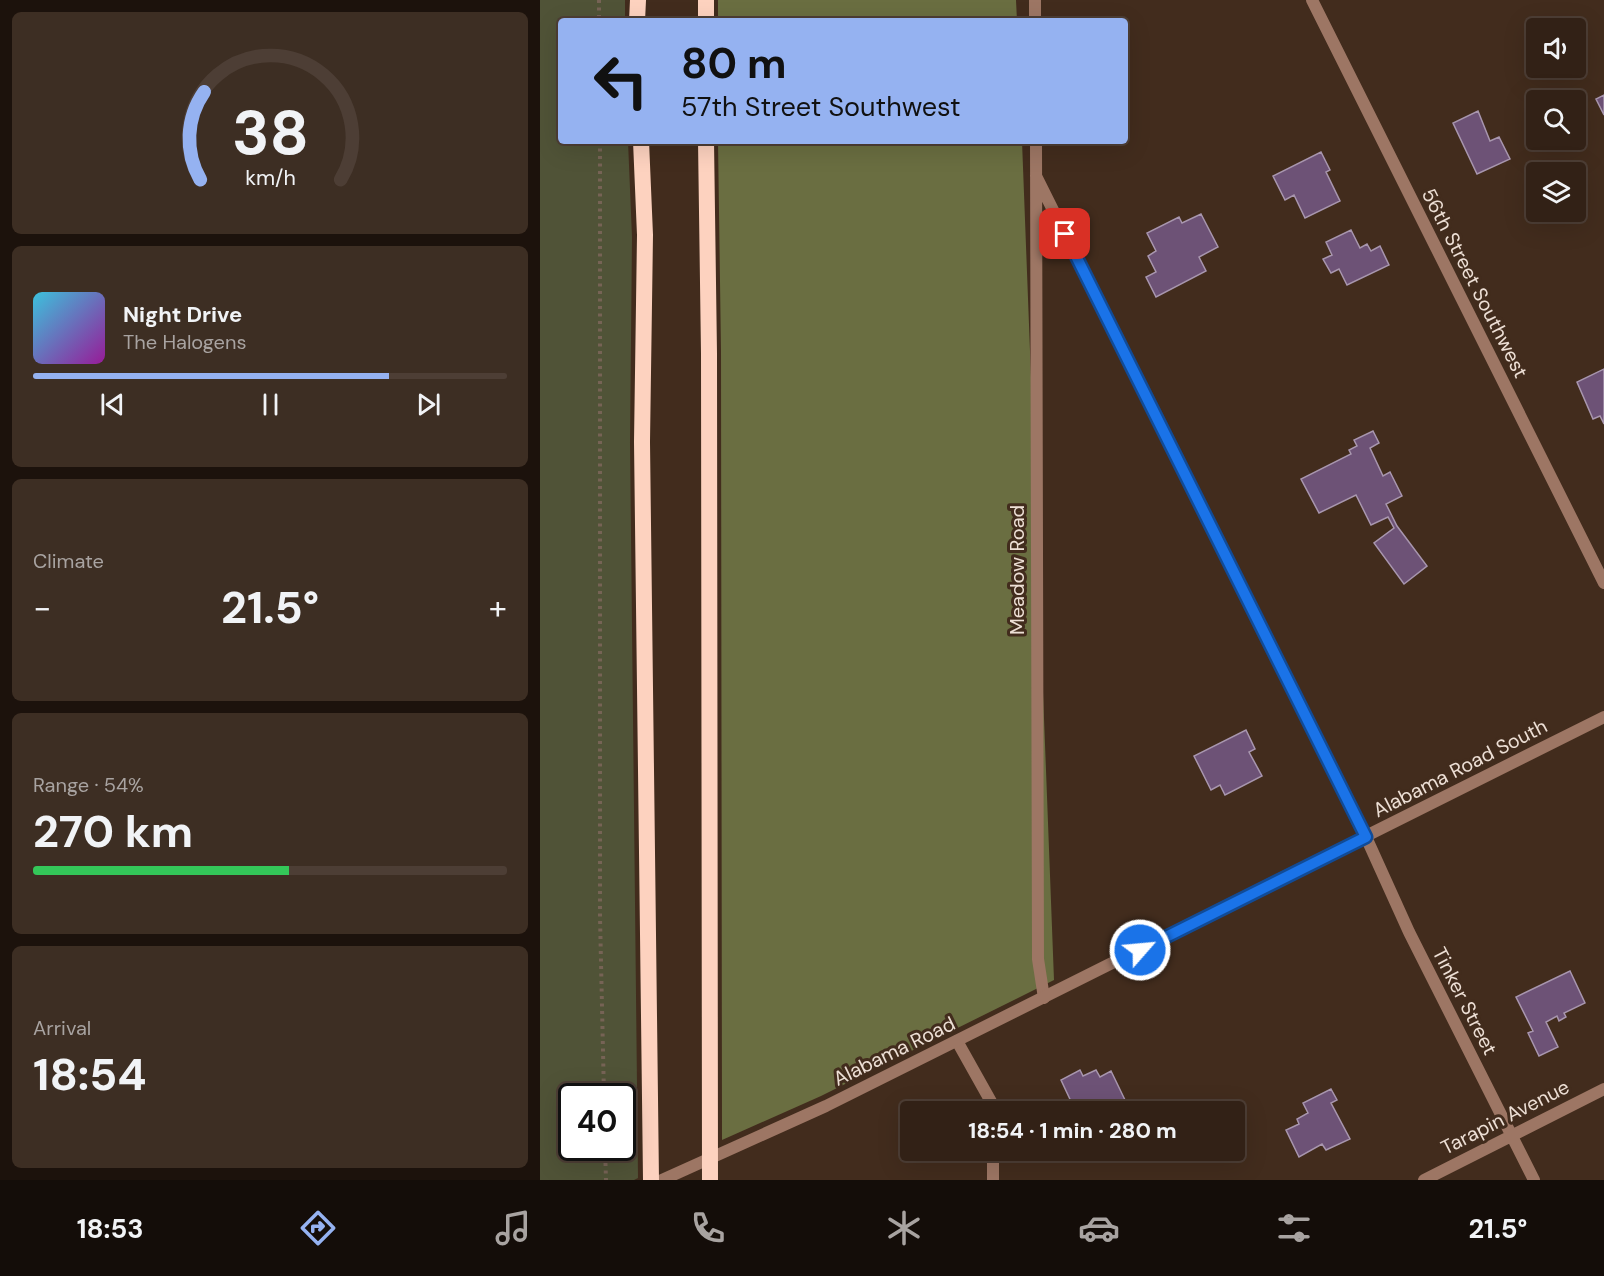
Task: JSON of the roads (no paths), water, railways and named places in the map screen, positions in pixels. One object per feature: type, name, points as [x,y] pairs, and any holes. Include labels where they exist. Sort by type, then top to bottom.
[{"type":"highway","points":[[638,0],[638,18]]},
{"type":"highway","points":[[706,0],[706,18]]},
{"type":"highway","points":[[641,144],[645,235],[642,442],[651,1180]]},
{"type":"highway","points":[[706,144],[709,353],[710,1180]]},
{"type":"street","points":[[1035,0],[1035,18]]},
{"type":"street","name":"56th Street Southwest","points":[[1312,0],[1604,583]]},
{"type":"street","name":"Meadow Road","points":[[1036,144],[1038,959],[1044,998]]},
{"type":"street","name":"Tinker Street","points":[[1036,176],[1366,837],[1409,932],[1534,1180]]},
{"type":"street","name":"Alabama Road South","points":[[1140,950],[1604,717]]},
{"type":"street","name":"Alabama Road","points":[[663,1180],[826,1106],[1140,950]]},
{"type":"street","points":[[957,1041],[991,1101]]},
{"type":"street","name":"Tarapin Avenue","points":[[1424,1180],[1604,1089]]},
{"type":"street","points":[[993,1161],[993,1180]]}]
